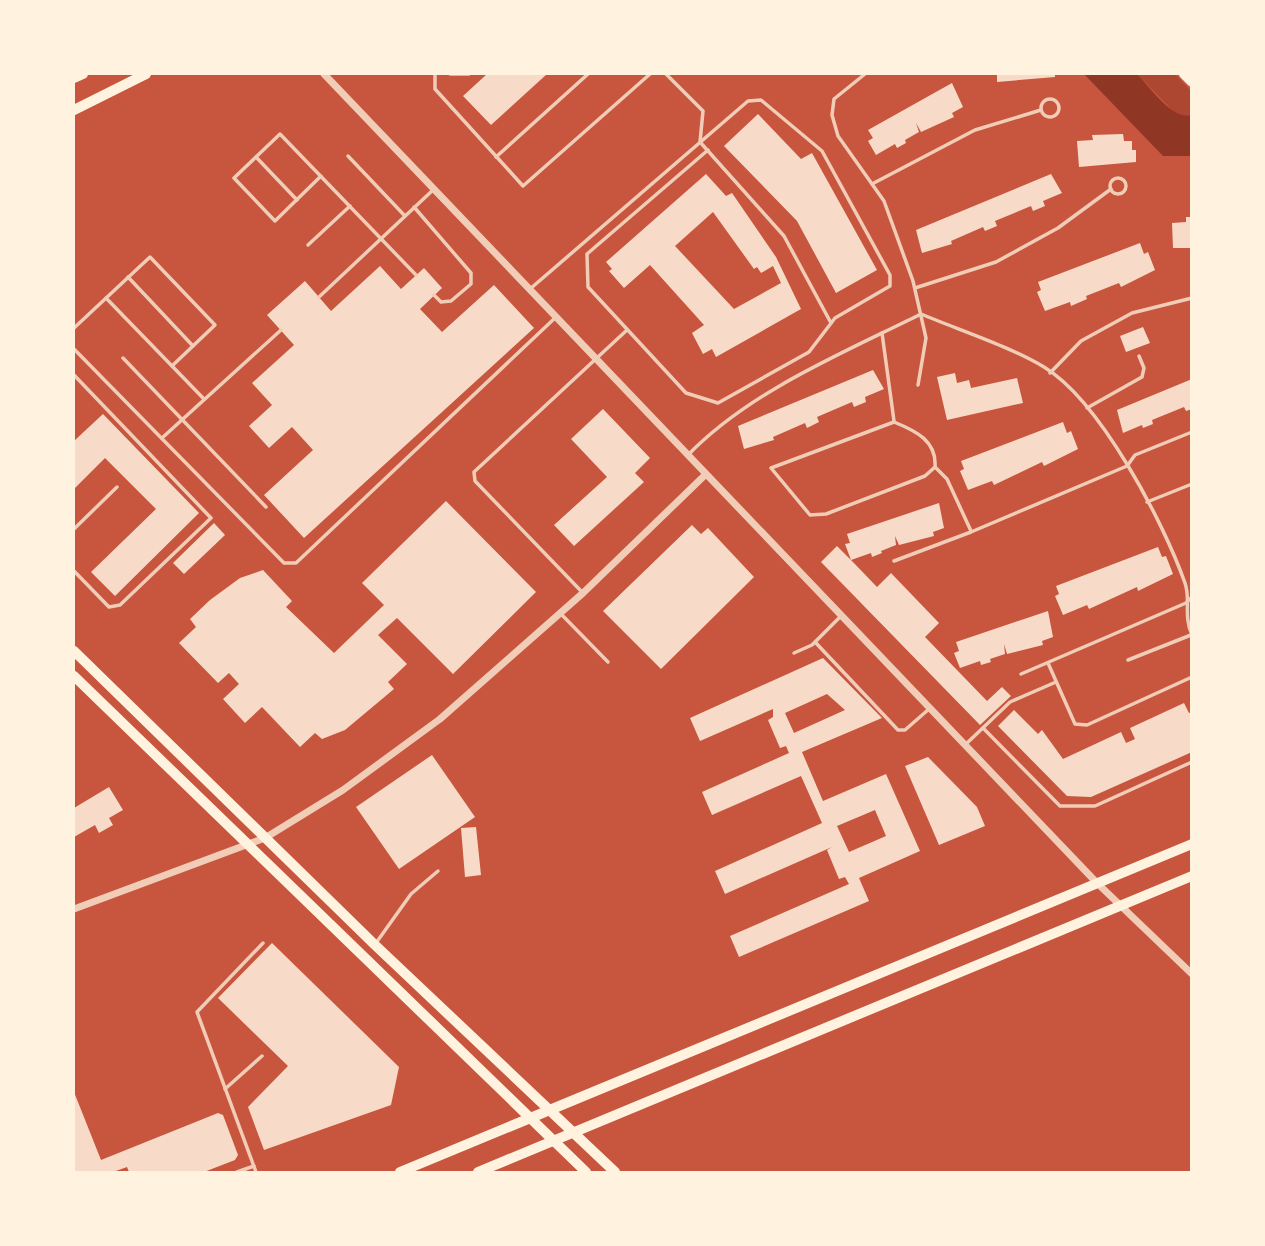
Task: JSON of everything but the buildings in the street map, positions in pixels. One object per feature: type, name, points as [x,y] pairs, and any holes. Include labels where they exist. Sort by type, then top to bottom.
[{"type":"main road","points":[[74,78],[83,74]]},
{"type":"main road","points":[[74,110],[146,74]]},
{"type":"main road","points":[[1184,74],[1192,82]]},
{"type":"main road","points":[[74,651],[375,945],[615,1172]]},
{"type":"main road","points":[[74,676],[244,844],[586,1172]]},
{"type":"main road","points":[[400,1172],[1192,844]]},
{"type":"main road","points":[[478,1172],[1192,876]]},
{"type":"street","points":[[324,74],[964,746],[1120,907],[1192,974]]},
{"type":"street","points":[[74,909],[265,838],[343,790],[440,719],[583,593],[704,476]]},
{"type":"lane","points":[[436,74],[435,89],[523,186],[650,74]]},
{"type":"lane","points":[[450,74],[469,74]]},
{"type":"lane","points":[[496,157],[588,74]]},
{"type":"lane","points":[[666,74],[703,111],[701,142],[784,236],[831,323]]},
{"type":"lane","points":[[865,74],[834,99],[832,115],[838,136],[884,201],[915,288],[926,338],[918,385]]},
{"type":"lane","points":[[529,289],[748,101],[761,100],[822,151],[890,275],[890,286],[831,323],[809,352],[718,403],[686,393],[588,287],[587,254],[708,150]]},
{"type":"lane","points":[[872,184],[975,130],[1041,110],[1046,100],[1055,100],[1058,105],[1057,113],[1052,116],[1044,115],[1041,110]]},
{"type":"lane","points":[[321,176],[275,221],[234,178],[280,134],[321,176],[416,275]]},
{"type":"lane","points":[[348,156],[405,216]]},
{"type":"lane","points":[[256,157],[297,200]]},
{"type":"lane","points":[[915,288],[996,262],[1058,228],[1111,189],[1115,179],[1125,183],[1122,193],[1114,193],[1111,189]]},
{"type":"lane","points":[[319,297],[434,189]]},
{"type":"lane","points":[[308,245],[349,206]]},
{"type":"lane","points":[[414,207],[471,273],[471,284],[451,301],[441,302],[434,295]]},
{"type":"lane","points":[[74,328],[150,257],[215,326],[172,366]]},
{"type":"lane","points":[[128,277],[193,346]]},
{"type":"lane","points":[[106,298],[204,399]]},
{"type":"lane","points":[[1050,373],[1081,341],[1122,319],[1192,298]]},
{"type":"lane","points":[[687,456],[704,439],[794,377],[921,314]]},
{"type":"lane","points":[[921,314],[1050,373],[1087,408],[1127,466],[1166,538],[1186,587],[1185,621],[1191,635],[1128,660]]},
{"type":"lane","points":[[74,349],[284,563],[296,563],[556,317]]},
{"type":"lane","points":[[162,438],[281,330]]},
{"type":"lane","points":[[583,593],[475,481],[474,472],[627,330]]},
{"type":"lane","points":[[882,333],[894,422]]},
{"type":"lane","points":[[1087,408],[1142,377],[1144,369],[1139,356]]},
{"type":"lane","points":[[123,358],[266,507]]},
{"type":"lane","points":[[74,375],[212,518],[120,606],[109,607],[74,571]]},
{"type":"lane","points":[[894,422],[928,441],[936,455],[935,467],[925,476],[863,500],[826,514],[810,515],[771,468],[894,422]]},
{"type":"lane","points":[[894,561],[971,532],[1127,466],[1135,455],[1192,432]]},
{"type":"lane","points":[[935,467],[947,479],[971,532]]},
{"type":"lane","points":[[1147,502],[1192,484]]},
{"type":"lane","points":[[74,529],[117,487]]},
{"type":"lane","points":[[1021,674],[1186,603],[1192,597]]},
{"type":"lane","points":[[560,613],[608,663]]},
{"type":"lane","points":[[794,653],[815,642],[840,617]]},
{"type":"lane","points":[[815,642],[898,730],[905,730],[929,709]]},
{"type":"lane","points":[[1048,663],[1075,724],[1087,725],[1192,677]]},
{"type":"lane","points":[[964,746],[1010,702],[1056,682]]},
{"type":"lane","points":[[982,728],[1060,806],[1095,806],[1192,762]]},
{"type":"lane","points":[[375,945],[411,894],[438,872]]},
{"type":"lane","points":[[256,1172],[197,1012],[263,943]]},
{"type":"lane","points":[[225,1090],[262,1055]]},
{"type":"lane","points":[[237,1172],[254,1166]]},
{"type":"shaded area","points":[[1084,74],[1137,74],[1169,108],[1177,113],[1191,115],[1191,156],[1163,156]]},
{"type":"shaded area","points":[[1137,74],[1175,74],[1191,91],[1191,115],[1186,117],[1175,113]]}]
